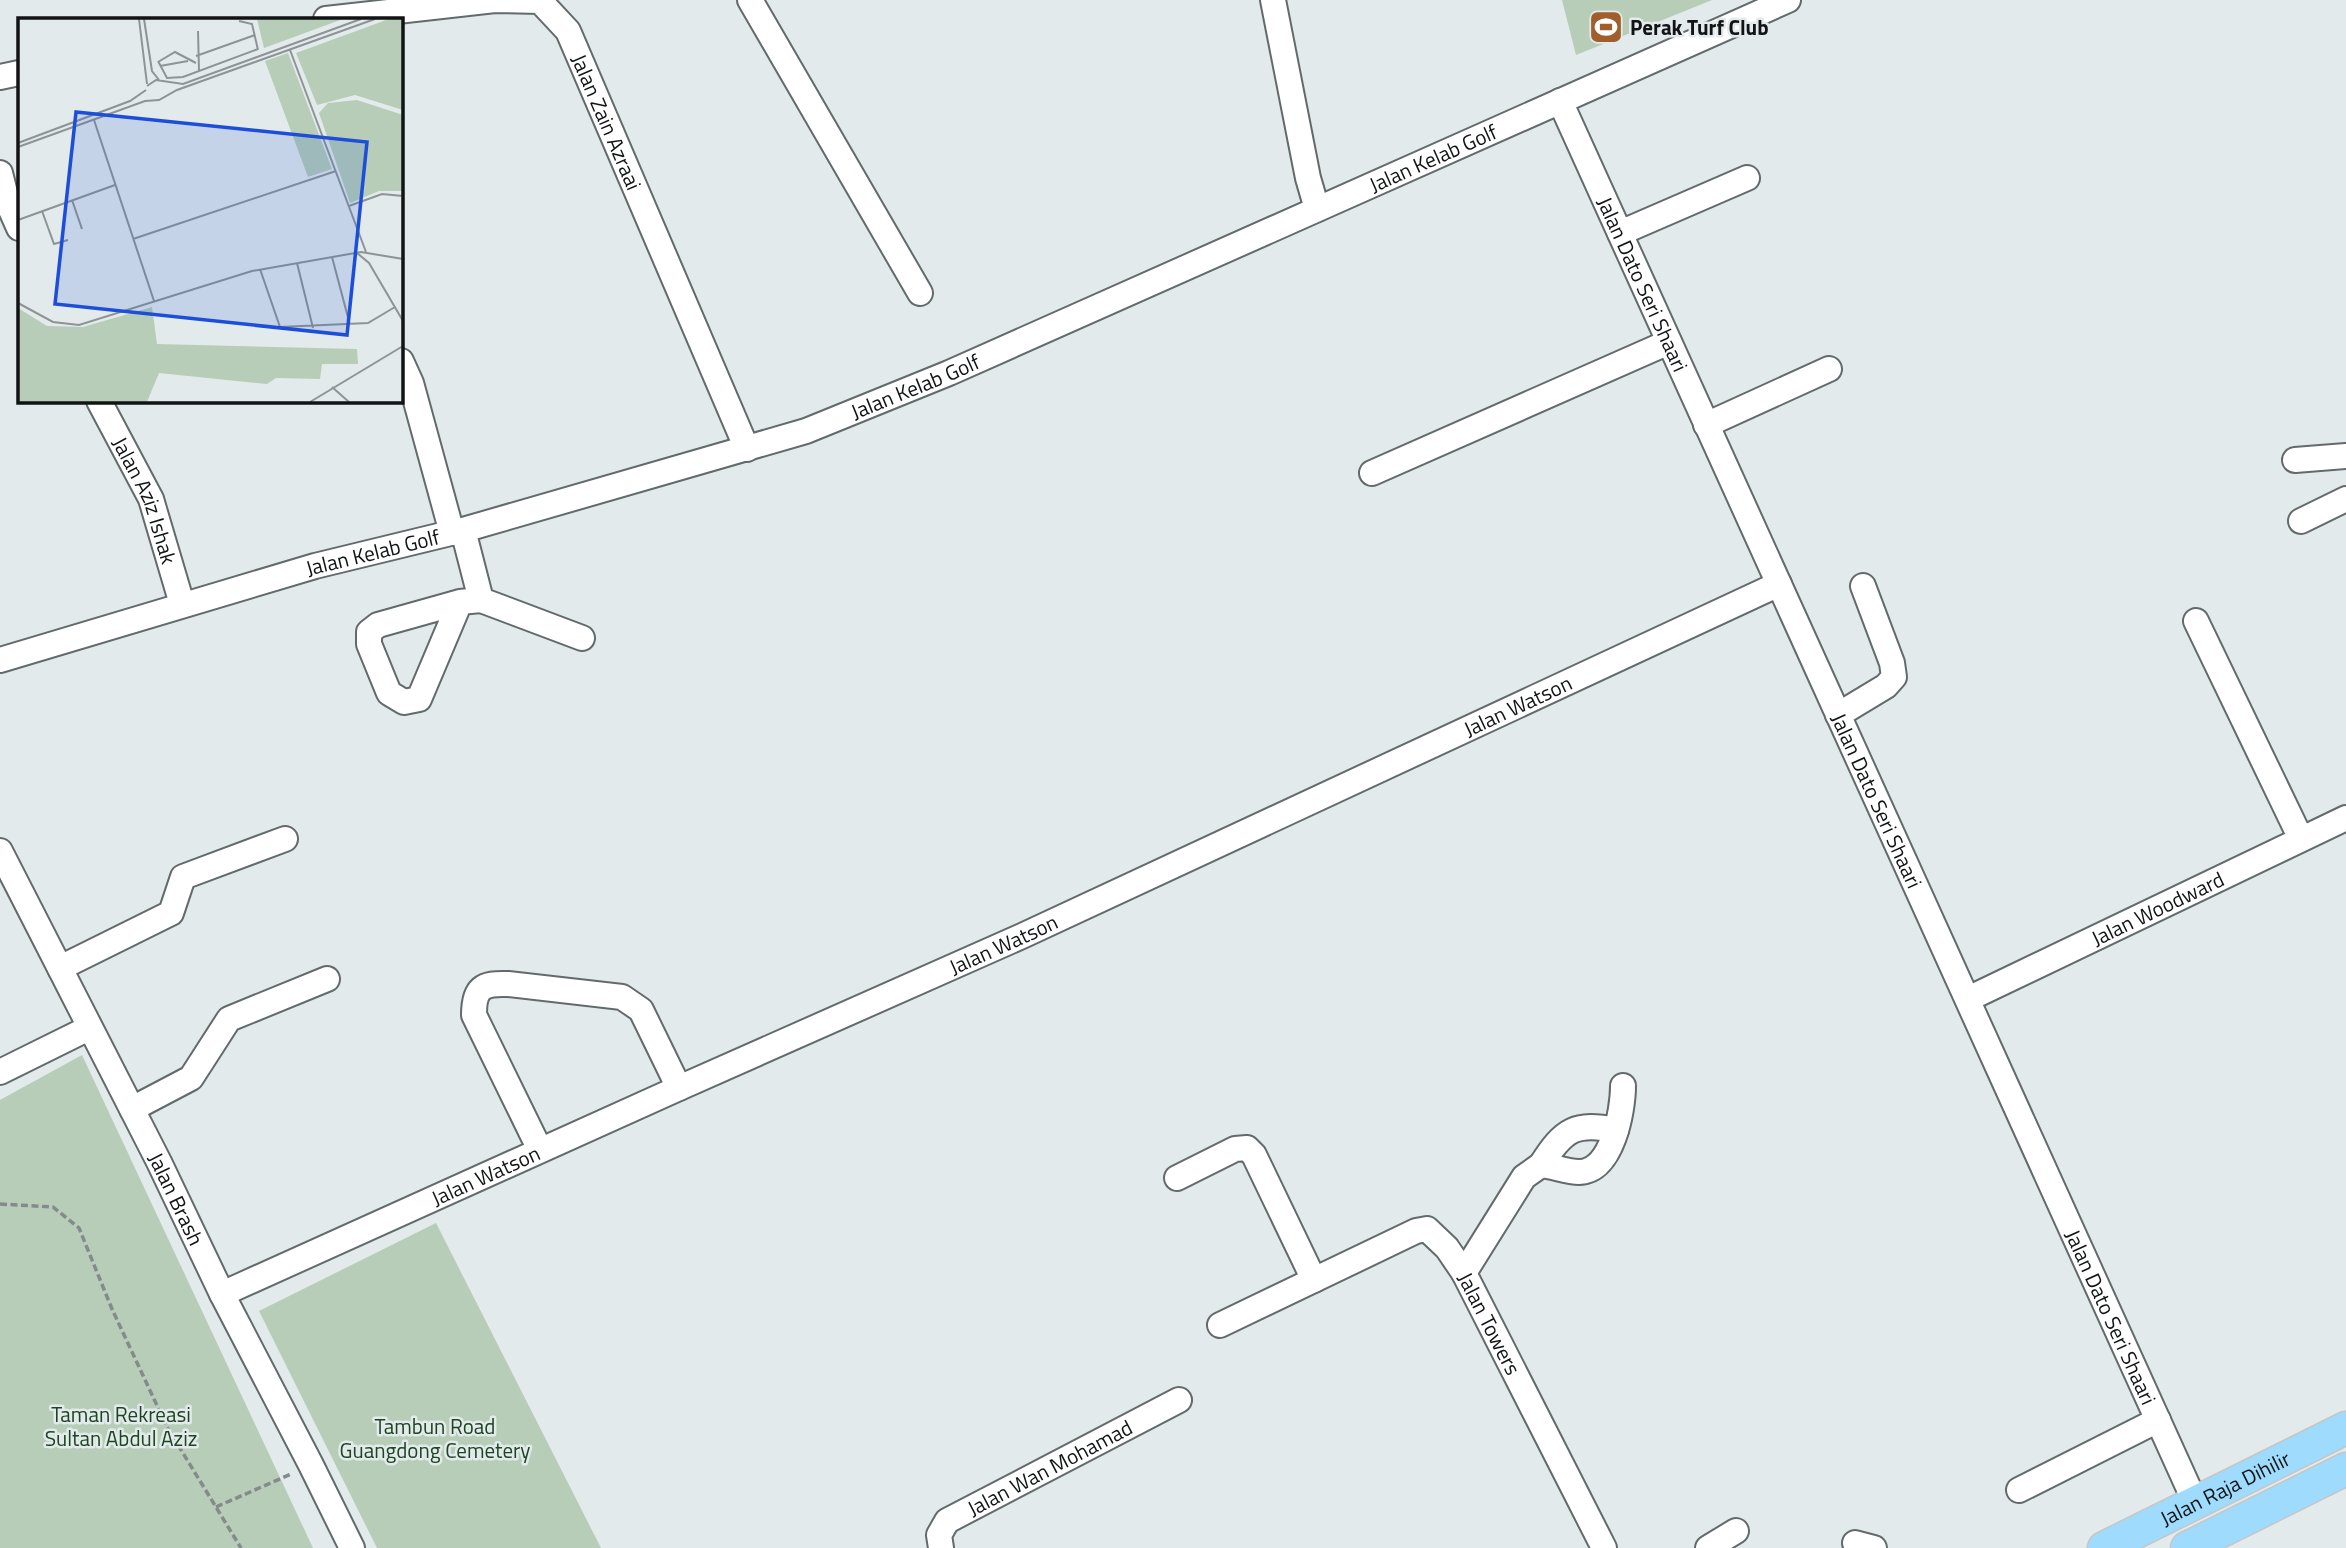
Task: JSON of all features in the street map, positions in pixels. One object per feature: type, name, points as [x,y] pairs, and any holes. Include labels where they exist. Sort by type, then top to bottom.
[{"type":"main road","name":"Jalan Raja Dihilir","points":[[2104,1548],[2346,1428]]},
{"type":"main road","name":"Jalan Raja Dihilir","points":[[2187,1548],[2346,1469]]},
{"type":"street","name":"Jalan Zain Azraai","points":[[336,18],[495,0],[540,1],[568,31],[747,449]]},
{"type":"street","points":[[750,0],[920,293]]},
{"type":"street","points":[[1273,0],[1308,178],[1317,209]]},
{"type":"street","name":"Jalan Kelab Golf","points":[[0,660],[315,566],[457,532],[806,431],[949,373],[1788,0]]},
{"type":"street","points":[[0,77],[18,73]]},
{"type":"street","name":"Jalan Dato Seri Shaari","points":[[1560,101],[2195,1502]]},
{"type":"street","points":[[0,173],[7,201],[18,226]]},
{"type":"street","points":[[1619,233],[1747,178]]},
{"type":"street","points":[[1372,473],[1669,342]]},
{"type":"street","points":[[402,363],[411,383],[457,532],[471,601],[582,638]]},
{"type":"street","points":[[1706,425],[1829,369]]},
{"type":"street","name":"Jalan Aziz Ishak","points":[[100,402],[151,499],[182,604]]},
{"type":"street","points":[[2295,460],[2346,456]]},
{"type":"street","points":[[2301,521],[2346,499]]},
{"type":"street","name":"Jalan Watson","points":[[222,1294],[1023,936],[1779,584]]},
{"type":"street","points":[[1838,715],[1886,686],[1894,677],[1892,663],[1863,586]]},
{"type":"street","points":[[2196,621],[2301,839]]},
{"type":"street","name":"Jalan Woodward","points":[[1968,999],[2346,818]]},
{"type":"street","points":[[60,968],[171,913],[183,877],[285,839]]},
{"type":"street","name":"Jalan Brash","points":[[0,851],[352,1548]]},
{"type":"street","points":[[132,1110],[191,1077],[229,1019],[327,979]]},
{"type":"street","points":[[540,1150],[474,1015],[474,1002],[483,986],[493,983],[508,984],[622,997],[641,1010],[679,1088]]},
{"type":"street","points":[[0,1072],[89,1028]]},
{"type":"street","points":[[1541,1165],[1578,1172],[1592,1169],[1606,1155],[1616,1130],[1623,1104],[1623,1086]]},
{"type":"street","name":"Jalan Towers","points":[[1604,1548],[1464,1273],[1524,1177],[1541,1165],[1569,1132],[1591,1125],[1616,1130]]},
{"type":"street","points":[[1177,1178],[1235,1149],[1247,1148],[1254,1155],[1314,1280]]},
{"type":"street","points":[[1220,1325],[1416,1231],[1427,1229],[1435,1234],[1464,1273]]},
{"type":"street","name":"Jalan Wan Mohamad","points":[[940,1548],[939,1535],[947,1521],[1179,1400]]},
{"type":"street","points":[[2019,1490],[2158,1420]]},
{"type":"street","points":[[1708,1548],[1736,1531]]},
{"type":"path","points":[[0,1204],[54,1207],[79,1228],[112,1309],[167,1427],[242,1548]]},
{"type":"path","points":[[216,1507],[311,1465]]},
{"type":"green space","name":"Perak Turf Club","points":[[1562,0],[1712,0],[1576,55]]},
{"type":"green space","name":"Taman Rekreasi Sultan Abdul Aziz","points":[[82,1055],[313,1548],[0,1548],[0,1100]]},
{"type":"green space","name":"Tambun Road Guangdong Cemetery","points":[[436,1223],[601,1548],[377,1548],[259,1311]]},
{"type":"place","name":"Perak Turf Club","points":[[1606,27]]}]
